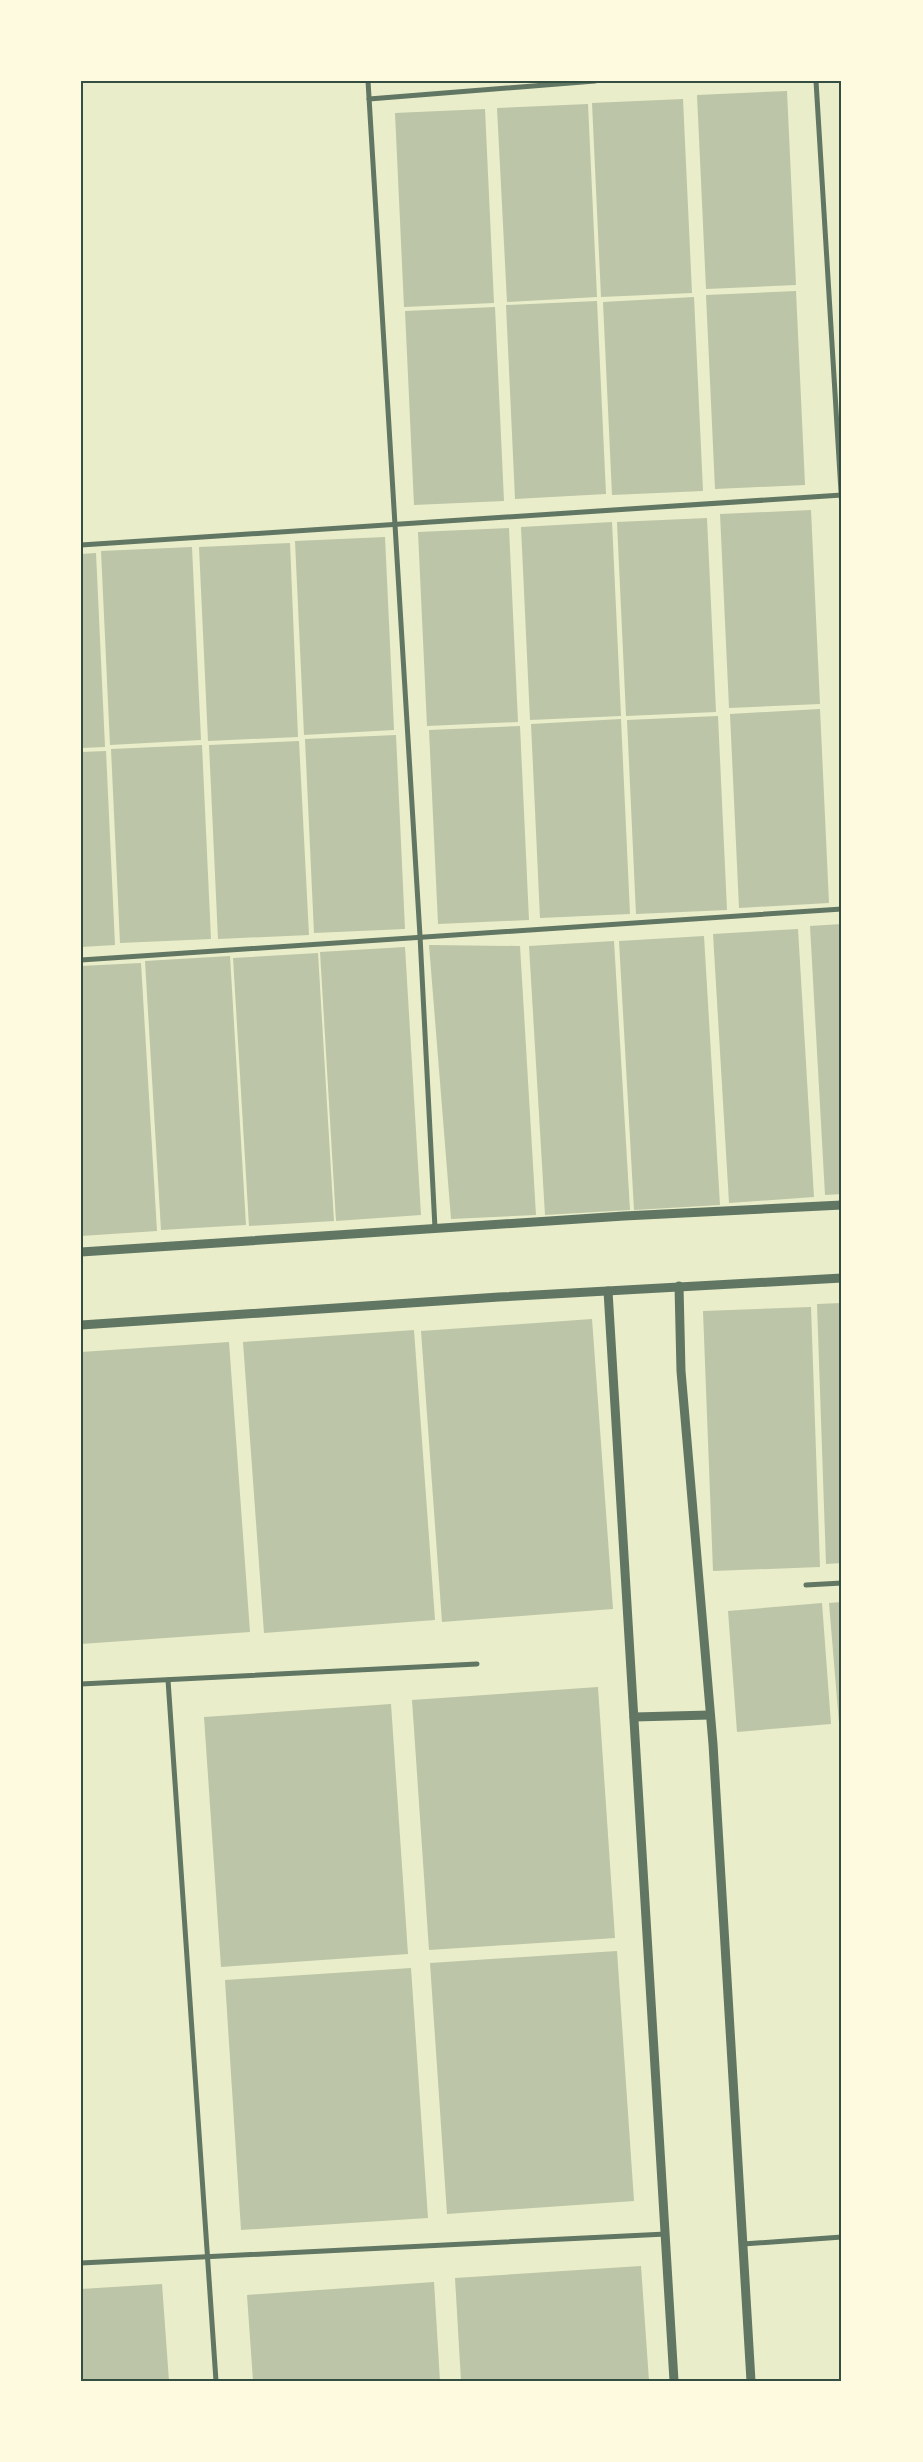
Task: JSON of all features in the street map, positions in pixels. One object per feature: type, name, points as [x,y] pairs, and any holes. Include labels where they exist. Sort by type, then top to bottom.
[{"type":"street","points":[[368,81],[420,936],[435,1228]]},
{"type":"street","points":[[369,99],[595,81]]},
{"type":"street","points":[[816,81],[842,508]]},
{"type":"street","points":[[81,545],[395,526],[841,495]]},
{"type":"street","points":[[81,960],[420,936],[842,910]]},
{"type":"street","points":[[81,1252],[624,1216],[842,1205]]},
{"type":"street","points":[[81,1325],[679,1286],[842,1278]]},
{"type":"street","points":[[679,1286],[681,1371],[710,1715],[752,2381]]},
{"type":"street","points":[[608,1291],[674,2381]]},
{"type":"street","points":[[806,1585],[842,1583]]},
{"type":"street","points":[[81,1684],[477,1664]]},
{"type":"street","points":[[168,1680],[216,2381]]},
{"type":"street","points":[[634,1717],[710,1715]]},
{"type":"street","points":[[81,2263],[208,2255],[666,2234]]},
{"type":"street","points":[[743,2244],[842,2238]]},
{"type":"building","points":[[839,87],[842,87],[842,118],[840,118]]},
{"type":"building","points":[[787,91],[796,285],[706,289],[697,95]]},
{"type":"building","points":[[683,99],[692,293],[601,297],[592,103]]},
{"type":"building","points":[[588,104],[597,297],[507,302],[497,108]]},
{"type":"building","points":[[485,109],[494,303],[404,307],[395,113]]},
{"type":"building","points":[[796,291],[805,485],[715,489],[706,295]]},
{"type":"building","points":[[694,297],[703,491],[612,495],[603,302]]},
{"type":"building","points":[[597,301],[606,494],[515,499],[506,305]]},
{"type":"building","points":[[495,307],[504,501],[414,505],[405,311]]},
{"type":"building","points":[[811,510],[820,704],[729,708],[720,514]]},
{"type":"building","points":[[707,518],[716,712],[626,716],[617,522]]},
{"type":"building","points":[[612,522],[621,716],[530,720],[521,527]]},
{"type":"building","points":[[509,528],[518,722],[427,726],[418,532]]},
{"type":"building","points":[[385,537],[394,730],[304,735],[295,541]]},
{"type":"building","points":[[290,543],[298,737],[208,741],[199,547]]},
{"type":"building","points":[[192,547],[201,740],[110,745],[101,551]]},
{"type":"building","points":[[96,553],[105,747],[81,748],[81,554]]},
{"type":"building","points":[[820,709],[829,903],[739,908],[730,714]]},
{"type":"building","points":[[718,716],[727,910],[636,914],[627,720]]},
{"type":"building","points":[[621,719],[630,914],[540,918],[531,724]]},
{"type":"building","points":[[520,726],[529,920],[438,924],[429,730]]},
{"type":"building","points":[[396,735],[405,929],[314,933],[305,739]]},
{"type":"building","points":[[299,741],[309,935],[218,939],[209,745]]},
{"type":"building","points":[[202,745],[211,939],[120,943],[111,749]]},
{"type":"building","points":[[106,751],[115,945],[81,947],[81,752]]},
{"type":"building","points":[[842,924],[842,1194],[825,1195],[810,926]]},
{"type":"building","points":[[798,929],[814,1197],[729,1203],[713,934]]},
{"type":"building","points":[[704,936],[720,1205],[634,1210],[619,941]]},
{"type":"building","points":[[614,941],[630,1210],[545,1215],[529,946]]},
{"type":"building","points":[[429,945],[520,946],[536,1215],[451,1219]]},
{"type":"building","points":[[405,947],[421,1215],[336,1221],[320,952]]},
{"type":"building","points":[[318,953],[334,1221],[249,1226],[233,958]]},
{"type":"building","points":[[230,956],[246,1225],[161,1230],[145,961]]},
{"type":"building","points":[[141,963],[157,1231],[81,1236],[81,966]]},
{"type":"building","points":[[842,1303],[842,1563],[826,1564],[817,1304]]},
{"type":"building","points":[[811,1307],[820,1567],[713,1571],[703,1311]]},
{"type":"building","points":[[592,1319],[613,1609],[442,1622],[421,1331]]},
{"type":"building","points":[[414,1330],[435,1620],[264,1633],[243,1342]]},
{"type":"building","points":[[229,1342],[250,1632],[81,1644],[81,1352]]},
{"type":"building","points":[[842,1602],[842,1723],[839,1723],[829,1603]]},
{"type":"building","points":[[822,1603],[831,1724],[737,1732],[728,1611]]},
{"type":"building","points":[[598,1687],[615,1938],[429,1950],[412,1700]]},
{"type":"building","points":[[391,1704],[408,1954],[221,1967],[204,1717]]},
{"type":"building","points":[[617,1951],[634,2201],[447,2214],[430,1963]]},
{"type":"building","points":[[411,1968],[428,2218],[241,2230],[225,1980]]},
{"type":"building","points":[[641,2266],[649,2381],[461,2381],[455,2278]]},
{"type":"building","points":[[434,2282],[440,2381],[253,2381],[247,2295]]},
{"type":"building","points":[[162,2284],[169,2381],[81,2381],[81,2289]]}]
